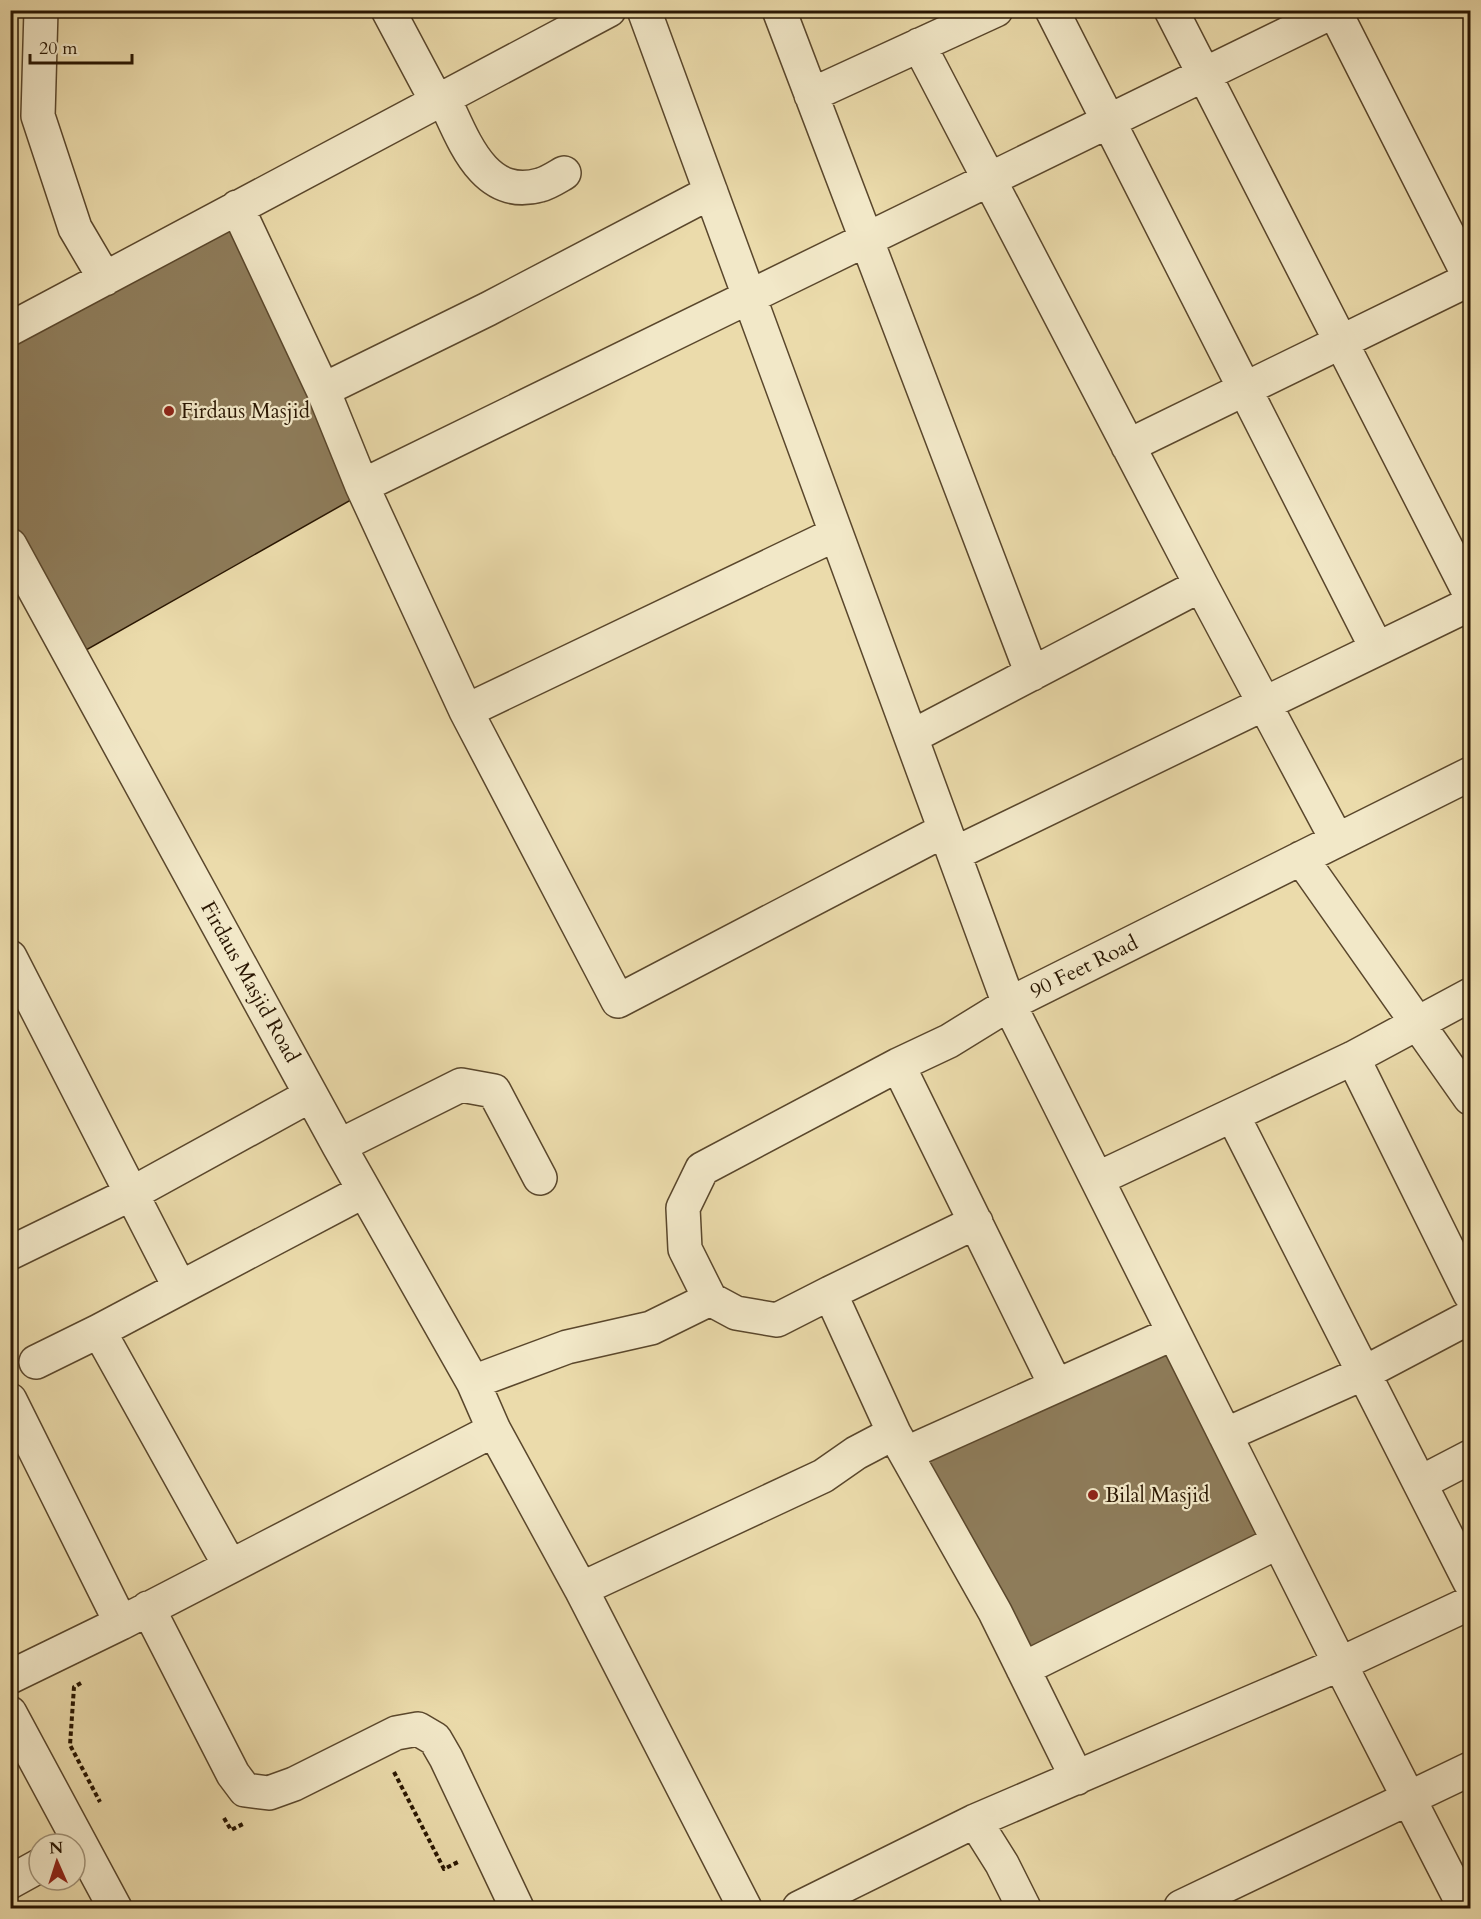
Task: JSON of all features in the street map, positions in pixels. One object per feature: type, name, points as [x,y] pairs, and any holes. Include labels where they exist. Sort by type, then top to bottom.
[{"type":"street","points":[[41,10],[39,116],[75,228],[105,279]]},
{"type":"street","points":[[388,10],[467,146],[488,175],[506,185],[524,188],[541,185],[564,173]]},
{"type":"street","points":[[10,329],[609,10]]},
{"type":"street","points":[[644,10],[1009,1004],[1340,1664],[1465,1908],[1470,1906]]},
{"type":"street","points":[[779,10],[1032,674]]},
{"type":"street","points":[[811,95],[996,10]]},
{"type":"street","points":[[1053,10],[1377,650]]},
{"type":"street","points":[[1171,10],[1470,594]]},
{"type":"street","points":[[362,486],[1334,11],[1470,279],[1128,446]]},
{"type":"street","points":[[919,45],[1337,840]]},
{"type":"street","points":[[323,390],[488,309],[711,192]]},
{"type":"street","points":[[237,207],[323,390],[362,486],[466,711],[618,1001],[949,842],[1264,704],[1470,604]]},
{"type":"street","points":[[466,711],[836,534]]},
{"type":"street","points":[[13,550],[339,1146],[473,1382],[492,1424],[745,1908]]},
{"type":"street","name":"Firdaus Masjid Road","points":[[13,550],[492,1424]]},
{"type":"street","points":[[911,737],[1201,585]]},
{"type":"street","name":"90 Feet Road","points":[[710,1299],[685,1250],[683,1208],[702,1169],[948,1041],[1009,1004],[1470,774]]},
{"type":"street","points":[[1301,858],[1470,1098]]},
{"type":"street","points":[[10,957],[180,1288]]},
{"type":"street","points":[[1096,1179],[1353,1058],[1470,995]]},
{"type":"street","points":[[1353,1058],[1470,1294]]},
{"type":"street","points":[[898,1065],[1056,1386]]},
{"type":"street","points":[[339,1146],[461,1085],[494,1091],[540,1178]]},
{"type":"street","points":[[10,1253],[131,1194],[311,1095]]},
{"type":"street","points":[[1233,1116],[1470,1582]]},
{"type":"street","points":[[36,1362],[364,1191]]},
{"type":"street","points":[[473,1382],[567,1347],[651,1328],[710,1299],[736,1313],[777,1320],[976,1222]]},
{"type":"street","points":[[830,1293],[901,1443],[995,1612],[1077,1778]]},
{"type":"street","points":[[1225,1435],[1364,1373],[1470,1317]]},
{"type":"street","points":[[99,1331],[230,1566]]},
{"type":"street","points":[[580,1589],[824,1476],[856,1453],[901,1443],[1056,1386],[1174,1332]]},
{"type":"street","points":[[10,1400],[135,1615],[245,1790],[269,1793],[294,1784],[396,1733],[418,1729],[435,1739],[446,1758],[517,1908]]},
{"type":"street","points":[[10,1677],[230,1566],[492,1424]]},
{"type":"street","points":[[1420,1483],[1470,1457]]},
{"type":"street","points":[[1023,1669],[1278,1542]]},
{"type":"street","points":[[800,1908],[975,1821],[1340,1664],[1470,1603]]},
{"type":"street","points":[[10,1713],[71,1832]]},
{"type":"street","points":[[1182,1908],[1470,1769]]},
{"type":"street","points":[[975,1821],[1002,1864],[1024,1908]]},
{"type":"street","points":[[87,1861],[115,1908]]},
{"type":"street","points":[[10,1882],[27,1873]]},
{"type":"building","name":"Firdaus Masjid","points":[[234,209],[365,492],[72,658],[10,545],[10,330]]},
{"type":"building","name":"Bilal Masjid","points":[[1169,1335],[1271,1540],[1025,1662],[914,1450]]},
{"type":"place","name":"Firdaus Masjid","points":[[169,411]]},
{"type":"place","name":"Bilal Masjid","points":[[1093,1495]]}]
